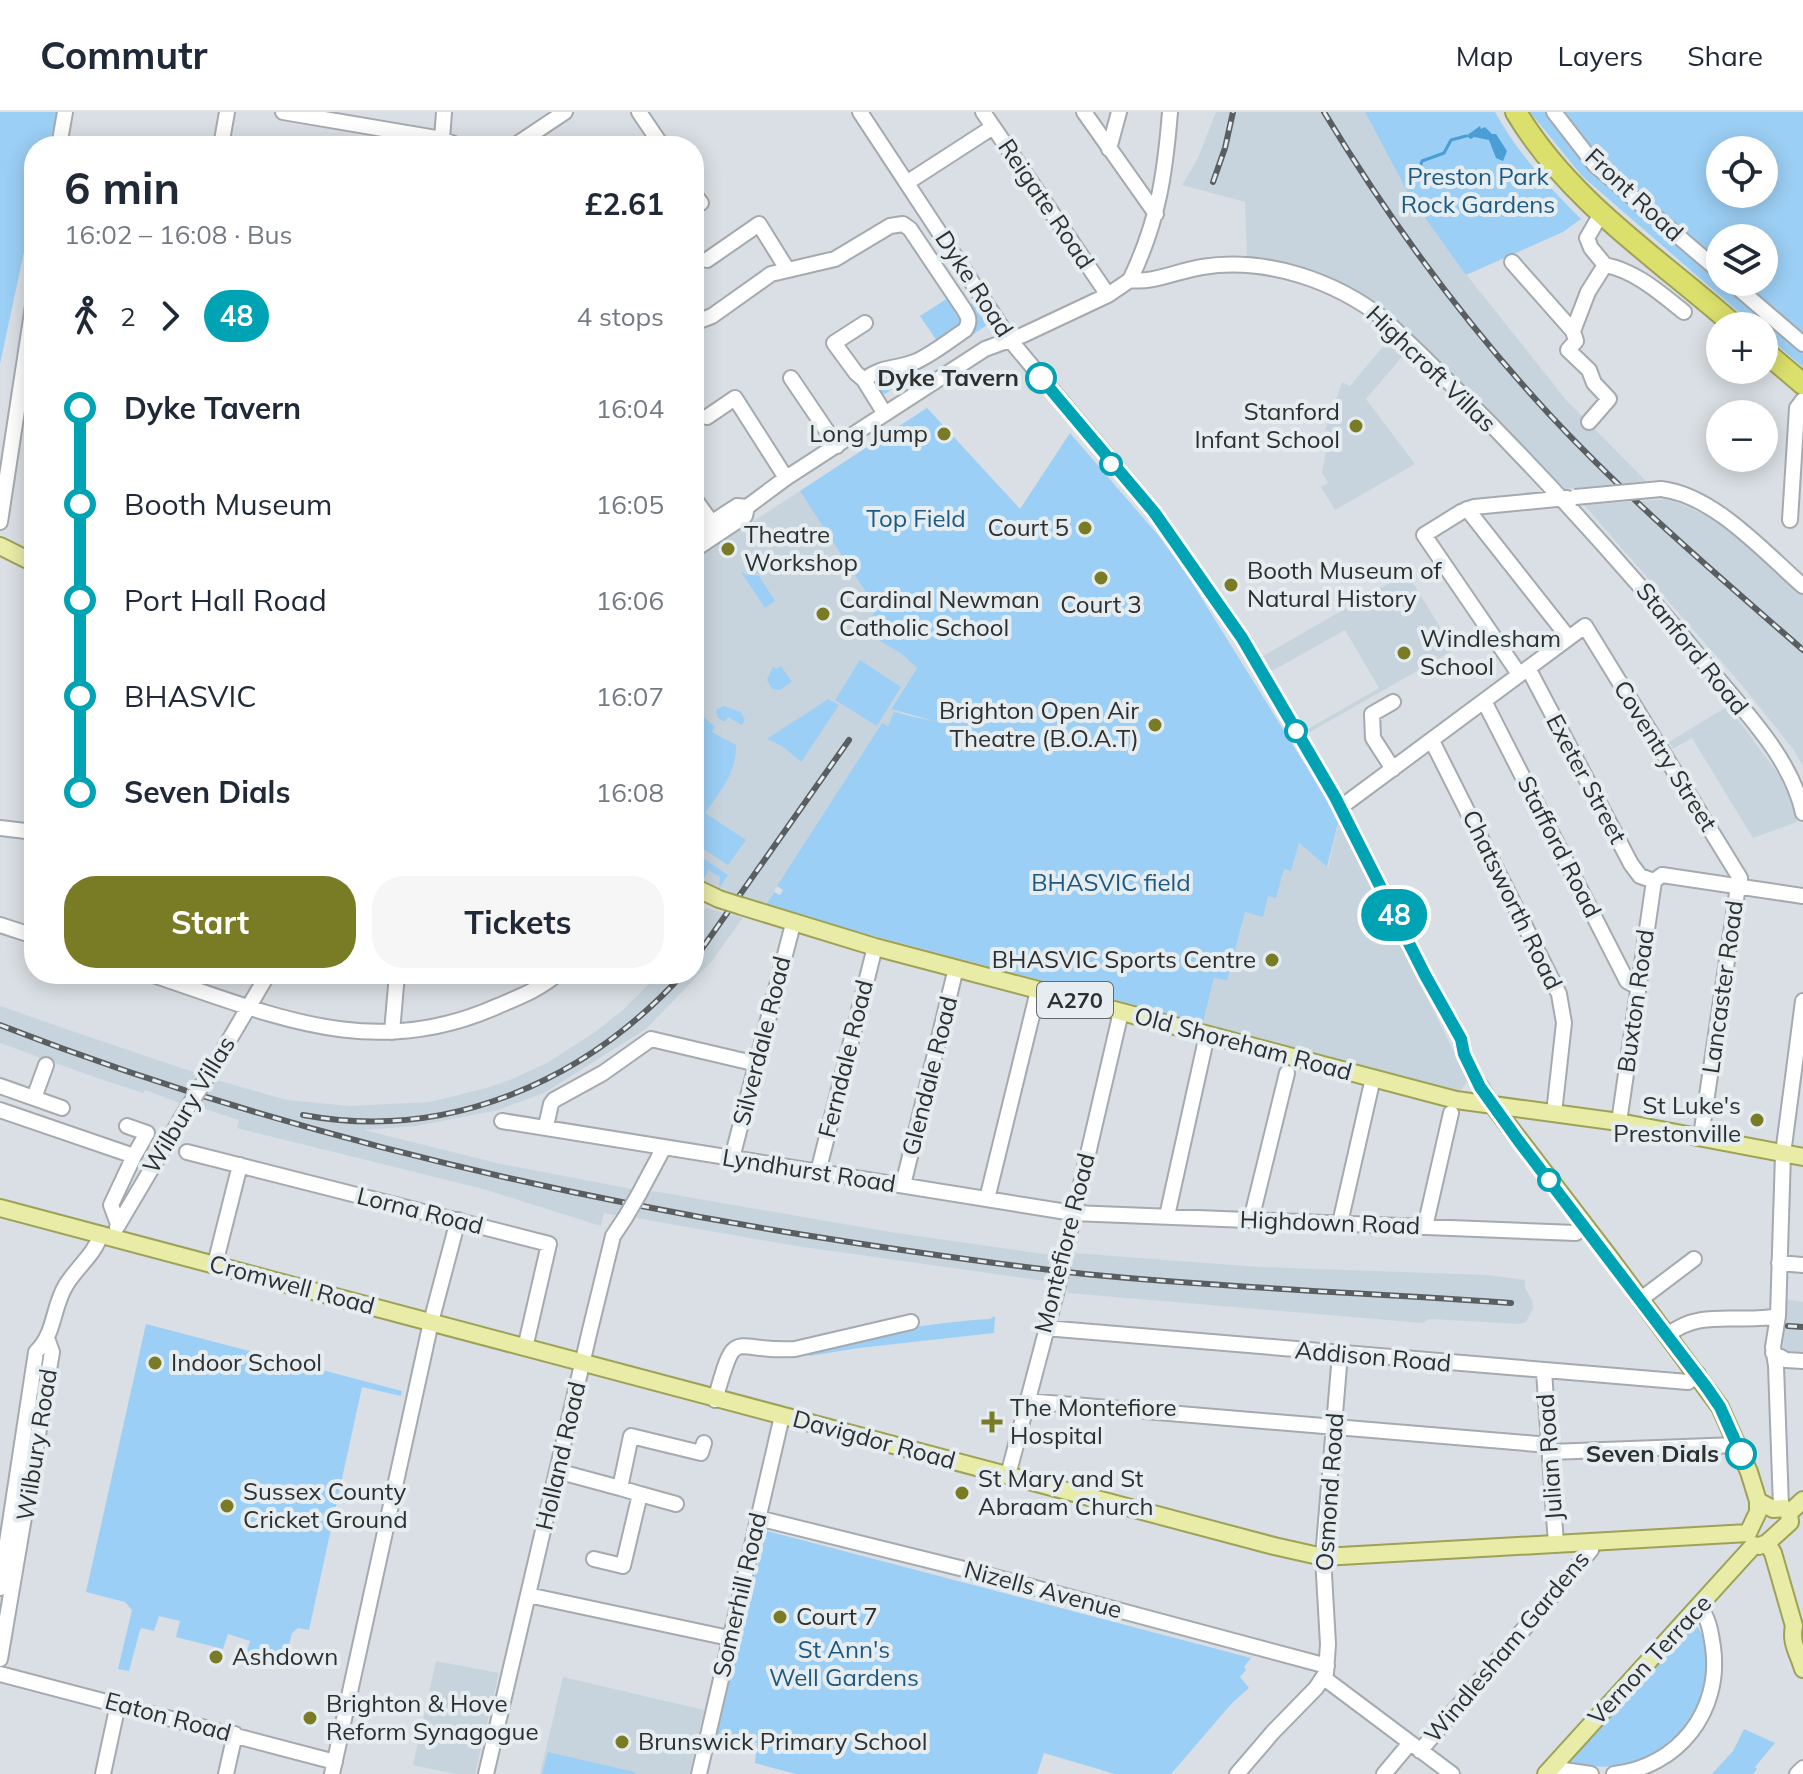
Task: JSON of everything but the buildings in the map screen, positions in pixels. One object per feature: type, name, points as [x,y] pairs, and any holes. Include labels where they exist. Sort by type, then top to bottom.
[{"type":"highway","points":[[1516,112],[1527,131],[1572,187],[1718,312]]},
{"type":"highway","points":[[1778,363],[1803,384]]},
{"type":"main road","points":[[0,546],[24,558]]},
{"type":"main road","name":"Old Shoreham Road","points":[[704,892],[793,924],[1373,1078],[1458,1107],[1492,1104],[1619,1122],[1803,1157]]},
{"type":"main road","name":"Dyke Road","points":[[1492,1104],[1698,1374],[1720,1407],[1737,1445],[1783,1513]]},
{"type":"main road","name":"Cromwell Road","points":[[0,1208],[111,1232],[215,1264],[583,1364]]},
{"type":"main road","name":"Davigdor Road","points":[[583,1364],[1323,1557],[1755,1536]]},
{"type":"main road","points":[[1755,1536],[1803,1500]]},
{"type":"main road","points":[[1755,1536],[1783,1513]]},
{"type":"main road","points":[[1755,1536],[1777,1566],[1799,1630],[1792,1635],[1795,1649],[1802,1656]]},
{"type":"main road","name":"Vernon Terrace","points":[[1550,1770],[1699,1607],[1755,1536]]},
{"type":"street","points":[[61,136],[65,112]]},
{"type":"street","points":[[223,136],[227,112]]},
{"type":"street","points":[[285,112],[425,136]]},
{"type":"street","points":[[442,136],[444,112]]},
{"type":"street","points":[[529,136],[565,112]]},
{"type":"street","points":[[639,112],[655,136]]},
{"type":"street","name":"Dyke Road","points":[[860,112],[1010,340],[1166,528],[1242,638],[1341,807],[1425,975],[1461,1039],[1464,1054],[1476,1079],[1492,1104]]},
{"type":"street","name":"Reigate Road","points":[[983,112],[1108,295]]},
{"type":"street","points":[[1084,112],[1156,214]]},
{"type":"street","points":[[1109,149],[1119,112]]},
{"type":"street","points":[[1130,280],[1147,246],[1156,214],[1166,164],[1170,112]]},
{"type":"street","name":"Front Road","points":[[1554,112],[1595,165],[1706,260]]},
{"type":"street","points":[[908,182],[993,127]]},
{"type":"street","points":[[1601,214],[1587,238],[1605,265],[1622,268],[1660,292],[1684,312]]},
{"type":"street","points":[[707,260],[759,224],[787,269]]},
{"type":"street","points":[[704,319],[771,274],[835,259],[895,224],[903,224],[910,229],[967,313],[969,323],[965,330],[920,359],[878,370],[864,380]]},
{"type":"street","points":[[1512,262],[1573,331],[1576,341],[1568,350],[1589,370],[1594,383],[1609,399],[1589,422]]},
{"type":"street","name":"Highcroft Villas","points":[[716,528],[737,506],[747,507],[786,478],[985,349],[1108,295],[1130,280],[1143,281],[1198,268],[1240,265],[1289,273],[1348,294],[1371,309],[1569,498]]},
{"type":"street","points":[[1573,331],[1588,292],[1605,265]]},
{"type":"street","points":[[1747,296],[1803,344]]},
{"type":"street","points":[[865,323],[834,343],[864,380],[885,414]]},
{"type":"street","points":[[791,378],[837,446]]},
{"type":"street","points":[[0,522],[24,386]]},
{"type":"street","points":[[707,417],[735,398],[786,478]]},
{"type":"street","points":[[1790,520],[1797,408],[1803,400]]},
{"type":"street","points":[[1341,807],[1568,637],[1467,509],[1481,505],[1661,489],[1672,491],[1720,513],[1803,586]]},
{"type":"street","name":"Stanford Road","points":[[1569,498],[1779,758],[1797,790],[1803,813]]},
{"type":"street","name":"Exeter Street","points":[[1467,509],[1424,535],[1523,671],[1631,864],[1640,876],[1654,881]]},
{"type":"street","points":[[704,512],[716,528]]},
{"type":"street","points":[[704,531],[716,528]]},
{"type":"street","points":[[704,540],[716,528]]},
{"type":"street","name":"Coventry Street","points":[[1568,637],[1585,626],[1741,879],[1739,887]]},
{"type":"street","name":"Stafford Road","points":[[1484,701],[1627,981],[1638,987]]},
{"type":"street","points":[[1393,702],[1372,714],[1373,738],[1393,769]]},
{"type":"street","name":"Chatsworth Road","points":[[1432,741],[1559,994],[1564,1023],[1554,1113]]},
{"type":"street","points":[[0,828],[24,831]]},
{"type":"street","points":[[1654,881],[1662,875],[1803,896]]},
{"type":"street","name":"Buxton Road","points":[[1619,1122],[1654,881]]},
{"type":"street","name":"Lancaster Road","points":[[1701,1136],[1739,887]]},
{"type":"street","name":"Silverdale Road","points":[[732,1158],[793,924]]},
{"type":"street","points":[[0,925],[24,933]]},
{"type":"street","name":"Ferndale Road","points":[[818,1172],[875,947]]},
{"type":"street","name":"Glendale Road","points":[[903,1185],[956,968]]},
{"type":"street","points":[[180,984],[285,1019],[343,1031],[392,1032],[483,1013],[542,984]]},
{"type":"street","name":"Wilbury Villas","points":[[111,1232],[262,984]]},
{"type":"street","points":[[392,1032],[396,984]]},
{"type":"street","points":[[987,1199],[1038,991]]},
{"type":"street","points":[[1783,1513],[1773,1353],[1778,1316],[1783,1154],[1798,1083],[1803,1001]]},
{"type":"street","name":"Montefiore Road","points":[[1008,1475],[1057,1290],[1121,1012]]},
{"type":"street","points":[[1167,1216],[1207,1035]]},
{"type":"street","points":[[546,1126],[554,1100],[603,1073],[651,1039],[757,1064]]},
{"type":"street","points":[[34,1098],[46,1065]]},
{"type":"street","points":[[1251,1220],[1287,1073]]},
{"type":"street","points":[[1340,1223],[1373,1078]]},
{"type":"street","points":[[1425,1227],[1458,1107],[1474,1089],[1476,1079]]},
{"type":"street","points":[[0,1086],[62,1108]]},
{"type":"street","points":[[0,1110],[134,1156]]},
{"type":"street","name":"Lyndhurst Road","points":[[502,1121],[1073,1213]]},
{"type":"street","points":[[111,1232],[111,1205],[147,1133],[127,1126]]},
{"type":"street","name":"Holland Road","points":[[486,1774],[613,1236],[663,1149]]},
{"type":"street","name":"Lorna Road","points":[[187,1152],[549,1244],[525,1348]]},
{"type":"street","points":[[215,1264],[240,1165]]},
{"type":"street","name":"Highdown Road","points":[[1073,1213],[1576,1233],[1585,1226]]},
{"type":"street","points":[[334,1768],[431,1322],[458,1220]]},
{"type":"street","name":"Wilbury Road","points":[[0,1588],[36,1352],[48,1341],[65,1287],[111,1232]]},
{"type":"street","points":[[1641,1299],[1694,1259]]},
{"type":"street","points":[[1779,1263],[1803,1265]]},
{"type":"street","points":[[1668,1335],[1680,1325],[1701,1319],[1778,1316]]},
{"type":"street","points":[[715,1400],[726,1361],[738,1345],[795,1349],[911,1322]]},
{"type":"street","name":"Addison Road","points":[[1045,1328],[1688,1382],[1698,1374]]},
{"type":"street","name":"Wilbury Road","points":[[1,1649],[52,1352],[48,1341]]},
{"type":"street","points":[[1773,1353],[1786,1360],[1803,1361]]},
{"type":"street","name":"Osmond Road","points":[[1326,1672],[1323,1557],[1340,1354]]},
{"type":"street","name":"Julian Road","points":[[1544,1371],[1556,1544]]},
{"type":"street","points":[[1026,1401],[1550,1449],[1737,1445]]},
{"type":"street","name":"Somerhill Road","points":[[699,1774],[782,1416]]},
{"type":"street","points":[[616,1432],[701,1453],[704,1443]]},
{"type":"street","points":[[620,1488],[631,1436]]},
{"type":"street","points":[[557,1471],[676,1504]]},
{"type":"street","points":[[594,1559],[623,1566],[640,1494]]},
{"type":"street","name":"Nizells Avenue","points":[[758,1518],[976,1572],[1326,1672]]},
{"type":"street","name":"Windlesham Gardens","points":[[1384,1774],[1415,1747],[1591,1550],[1592,1542]]},
{"type":"street","points":[[528,1595],[729,1638]]},
{"type":"street","points":[[1614,1774],[1638,1770],[1663,1758],[1687,1738],[1705,1710],[1714,1685],[1715,1661],[1705,1613],[1699,1607]]},
{"type":"street","points":[[1237,1774],[1326,1672],[1452,1774]]},
{"type":"street","name":"Eaton Road","points":[[0,1674],[235,1734],[334,1768]]},
{"type":"street","points":[[103,1774],[118,1704]]},
{"type":"street","points":[[226,1774],[235,1734]]},
{"type":"street","points":[[1797,1774],[1803,1768]]},
{"type":"street","points":[[1550,1770],[1591,1774]]},
{"type":"shaded area","points":[[1216,112],[1365,112],[1410,197],[1466,274],[1567,401],[1646,481],[1565,489],[1433,355],[1373,300],[1336,280],[1298,267],[1247,257],[1245,202],[1182,185],[1197,160]]},
{"type":"shaded area","points":[[1480,126],[1496,134],[1507,151],[1503,161],[1496,158],[1489,140],[1466,136]]},
{"type":"shaded area","name":"Stanford Infant School","points":[[1391,337],[1406,352],[1366,399],[1415,464],[1335,510],[1321,487],[1328,483],[1322,472],[1330,432],[1325,430],[1342,382],[1350,386]]},
{"type":"shaded area","name":"Cardinal Newman Catholic School","points":[[927,408],[1020,509],[891,708],[951,736],[932,779],[882,723],[764,907],[704,880],[704,553]]},
{"type":"shaded area","points":[[1670,499],[1711,518],[1803,595],[1803,766],[1740,683],[1584,505]]},
{"type":"shaded area","name":"Windlesham School","points":[[1407,573],[1454,650],[1310,732],[1308,729],[1379,688],[1345,630],[1272,671],[1263,656]]},
{"type":"shaded area","points":[[1728,706],[1779,775],[1789,794],[1797,822],[1753,838],[1692,738],[1673,749],[1670,744]]},
{"type":"shaded area","points":[[1339,820],[1468,1080],[1460,1091],[1203,1023],[1214,978],[1227,981],[1245,912],[1268,896],[1276,897],[1284,869],[1291,870],[1299,843],[1328,868]]},
{"type":"shaded area","points":[[706,908],[743,918],[704,969]]},
{"type":"shaded area","points":[[649,984],[690,984],[646,1029],[544,1093],[498,1110],[416,1126],[364,1130],[501,1164],[632,1189],[618,1216],[604,1213],[601,1226],[483,1189],[237,1128],[239,1120],[196,1106],[213,1079],[287,1100],[350,1106],[430,1102],[490,1087],[547,1063],[623,1010]]},
{"type":"shaded area","points":[[0,1006],[199,1074],[182,1104],[145,1090],[143,1093],[97,1078],[0,1043]]},
{"type":"shaded area","points":[[653,1191],[890,1232],[1051,1255],[1045,1281],[796,1246],[636,1218]]},
{"type":"shaded area","points":[[1074,1253],[1260,1267],[1488,1275],[1525,1280],[1533,1308],[1526,1322],[1519,1324],[1430,1319],[1422,1323],[1068,1293],[1066,1287]]},
{"type":"shaded area","points":[[1784,1299],[1803,1302],[1803,1354],[1783,1354]]},
{"type":"shaded area","points":[[436,1661],[499,1673],[475,1774],[455,1774],[413,1765]]},
{"type":"shaded area","name":"Brunswick Primary School","points":[[563,1677],[704,1710],[689,1774],[540,1774]]},
{"type":"green space","points":[[0,112],[57,112],[51,136],[24,136],[24,252],[0,364]]},
{"type":"green space","name":"Preston Park Rock Gardens","points":[[1365,112],[1495,112],[1534,168],[1581,219],[1563,232],[1466,275],[1410,197]]},
{"type":"green space","points":[[1530,112],[1803,112],[1803,367],[1778,346],[1778,312],[1739,312],[1720,296],[1778,296],[1778,224],[1706,224],[1706,284],[1582,176]]},
{"type":"green space","points":[[948,298],[962,316],[961,325],[937,341],[920,316]]},
{"type":"green space","points":[[972,303],[987,325],[885,394],[879,392],[876,380],[969,332],[968,306]]},
{"type":"green space","points":[[927,408],[1020,509],[1070,433],[1158,535],[1184,570],[1339,819],[1327,867],[1299,843],[1291,871],[1284,869],[1276,898],[1268,896],[1263,917],[1245,912],[1227,981],[1214,978],[1203,1023],[764,907],[774,892],[780,895],[783,890],[777,886],[882,723],[888,726],[894,712],[937,722],[891,709],[917,668],[902,654],[862,630],[877,609],[800,491]]},
{"type":"green space","points":[[794,551],[803,557],[798,561],[792,557],[766,573],[750,574],[759,576],[775,601],[765,608],[741,572],[747,575],[767,561],[773,566]]},
{"type":"green space","points":[[860,660],[901,687],[877,726],[835,700]]},
{"type":"green space","points":[[773,666],[776,669],[781,666],[792,682],[780,690],[772,689],[767,680]]},
{"type":"green space","points":[[828,699],[839,705],[801,762],[782,746],[767,739]]},
{"type":"green space","points":[[724,706],[741,712],[745,720],[742,725],[728,717],[725,722],[718,718],[716,710]]},
{"type":"green space","points":[[704,717],[715,727],[712,732],[736,745],[731,773],[705,813],[746,840],[728,865],[704,849]]},
{"type":"green space","points":[[704,859],[728,875],[719,889],[720,877],[708,870],[704,879]]},
{"type":"green space","points":[[995,1316],[994,1333],[809,1356],[809,1350],[877,1334]]},
{"type":"green space","points":[[146,1324],[402,1391],[401,1396],[362,1387],[309,1630],[298,1628],[292,1633],[286,1657],[262,1651],[260,1658],[246,1655],[250,1641],[228,1634],[223,1649],[176,1637],[180,1621],[159,1616],[154,1631],[140,1630],[129,1671],[118,1669],[132,1610],[125,1602],[86,1592]]},
{"type":"green space","name":"St Ann's Well Gardens","points":[[767,1531],[1251,1658],[1240,1677],[1249,1688],[1232,1703],[1171,1774],[1115,1774],[1044,1753],[1037,1774],[796,1774],[755,1763],[757,1743],[710,1732]]},
{"type":"green space","points":[[1693,1626],[1698,1627],[1704,1641],[1708,1671],[1701,1702],[1686,1730],[1676,1741],[1652,1756],[1624,1765],[1594,1766],[1567,1760],[1674,1641]]},
{"type":"green space","points":[[1744,1729],[1775,1743],[1755,1767],[1757,1769],[1753,1774],[1712,1774],[1733,1751]]},
{"type":"green space","points":[[548,1752],[635,1772],[542,1774]]},
{"type":"waterway","points":[[1417,177],[1422,161],[1444,153],[1451,140],[1466,136]]},
{"type":"railway","points":[[1213,182],[1233,112]]},
{"type":"railway","points":[[1324,112],[1429,269],[1487,343],[1549,414],[1641,506],[1803,650]]},
{"type":"railway","points":[[704,946],[849,740]]},
{"type":"railway","points":[[303,1115],[357,1121],[410,1119],[461,1110],[511,1095],[558,1073],[603,1045],[645,1012],[673,984]]},
{"type":"railway","points":[[0,1025],[95,1060],[289,1122],[486,1173],[686,1214],[898,1249],[1085,1274],[1511,1303]]},
{"type":"railway","points":[[1788,1326],[1803,1327]]},
{"type":"bus line","name":"48","points":[[1041,378],[1154,512],[1242,638],[1335,797],[1461,1039],[1464,1054],[1480,1087],[1707,1388],[1720,1407],[1741,1454]]},
{"type":"place","name":"Dyke Tavern","points":[[1041,378]]},
{"type":"place","name":"Stanford Infant School","points":[[1356,426]]},
{"type":"place","name":"Long Jump","points":[[944,434]]},
{"type":"place","name":"Court 5","points":[[1085,528]]},
{"type":"place","name":"Theatre Workshop","points":[[728,549]]},
{"type":"place","name":"Court 3","points":[[1101,578]]},
{"type":"place","name":"Booth Museum of Natural History","points":[[1231,585]]},
{"type":"place","name":"Cardinal Newman Catholic School","points":[[823,614]]},
{"type":"place","name":"Windlesham School","points":[[1404,653]]},
{"type":"place","name":"Brighton Open Air Theatre (B.O.A.T)","points":[[1155,725]]},
{"type":"place","name":"BHASVIC Sports Centre","points":[[1272,960]]},
{"type":"place","name":"St Luke's Prestonville","points":[[1757,1120]]},
{"type":"place","name":"Indoor School","points":[[155,1363]]},
{"type":"place","name":"The Montefiore Hospital","points":[[992,1422]]},
{"type":"place","name":"Seven Dials","points":[[1741,1454]]},
{"type":"place","name":"St Mary and St Abraam Church","points":[[962,1493]]},
{"type":"place","name":"Sussex County Cricket Ground","points":[[227,1506]]},
{"type":"place","name":"Court 7","points":[[780,1617]]},
{"type":"place","name":"Ashdown","points":[[216,1657]]},
{"type":"place","name":"Brighton & Hove Reform Synagogue","points":[[310,1718]]},
{"type":"place","name":"Brunswick Primary School","points":[[622,1742]]},
{"type":"park label","name":"Top Field","points":[[916,519]]},
{"type":"park label","name":"BHASVIC field","points":[[1111,883]]}]
